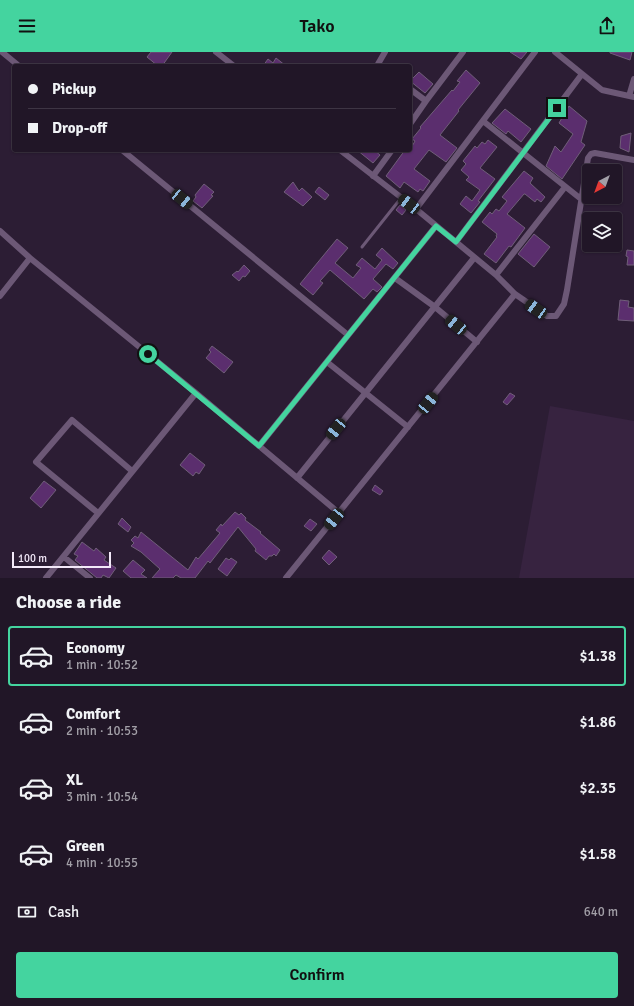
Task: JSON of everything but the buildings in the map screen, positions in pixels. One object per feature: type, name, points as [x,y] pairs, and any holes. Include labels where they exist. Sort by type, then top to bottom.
[{"type":"street","points":[[2,52],[17,64]]},
{"type":"street","points":[[216,52],[231,64]]},
{"type":"street","points":[[380,64],[386,52]]},
{"type":"street","points":[[412,121],[463,52]]},
{"type":"street","points":[[416,209],[535,52]]},
{"type":"street","points":[[555,52],[602,90],[632,97],[634,79]]},
{"type":"street","points":[[456,242],[582,74]]},
{"type":"street","points":[[412,90],[426,101]]},
{"type":"street","points":[[483,121],[581,199]]},
{"type":"street","points":[[124,152],[348,335]]},
{"type":"street","points":[[343,152],[416,209],[496,275],[515,294],[547,316],[556,316],[564,304],[588,158],[591,154],[595,153],[634,160]]},
{"type":"street","points":[[373,176],[391,152]]},
{"type":"street","points":[[496,275],[565,187]]},
{"type":"street","points":[[259,446],[436,226]]},
{"type":"street","points":[[0,231],[30,258],[339,512]]},
{"type":"street","points":[[0,296],[30,258]]},
{"type":"street","points":[[298,478],[474,258]]},
{"type":"street","points":[[395,278],[477,342]]},
{"type":"street","points":[[286,578],[515,294]]},
{"type":"street","points":[[327,362],[408,427]]},
{"type":"street","points":[[46,578],[196,393]]},
{"type":"street","points":[[98,513],[36,462],[72,420],[132,471]]},
{"type":"street","points":[[64,557],[90,578]]},
{"type":"lane","points":[[362,247],[401,198]]},
{"type":"shaded area","points":[[550,406],[634,421],[634,578],[519,578]]},
{"type":"route","points":[[148,354],[259,446],[436,226],[456,242],[557,108]]}]
